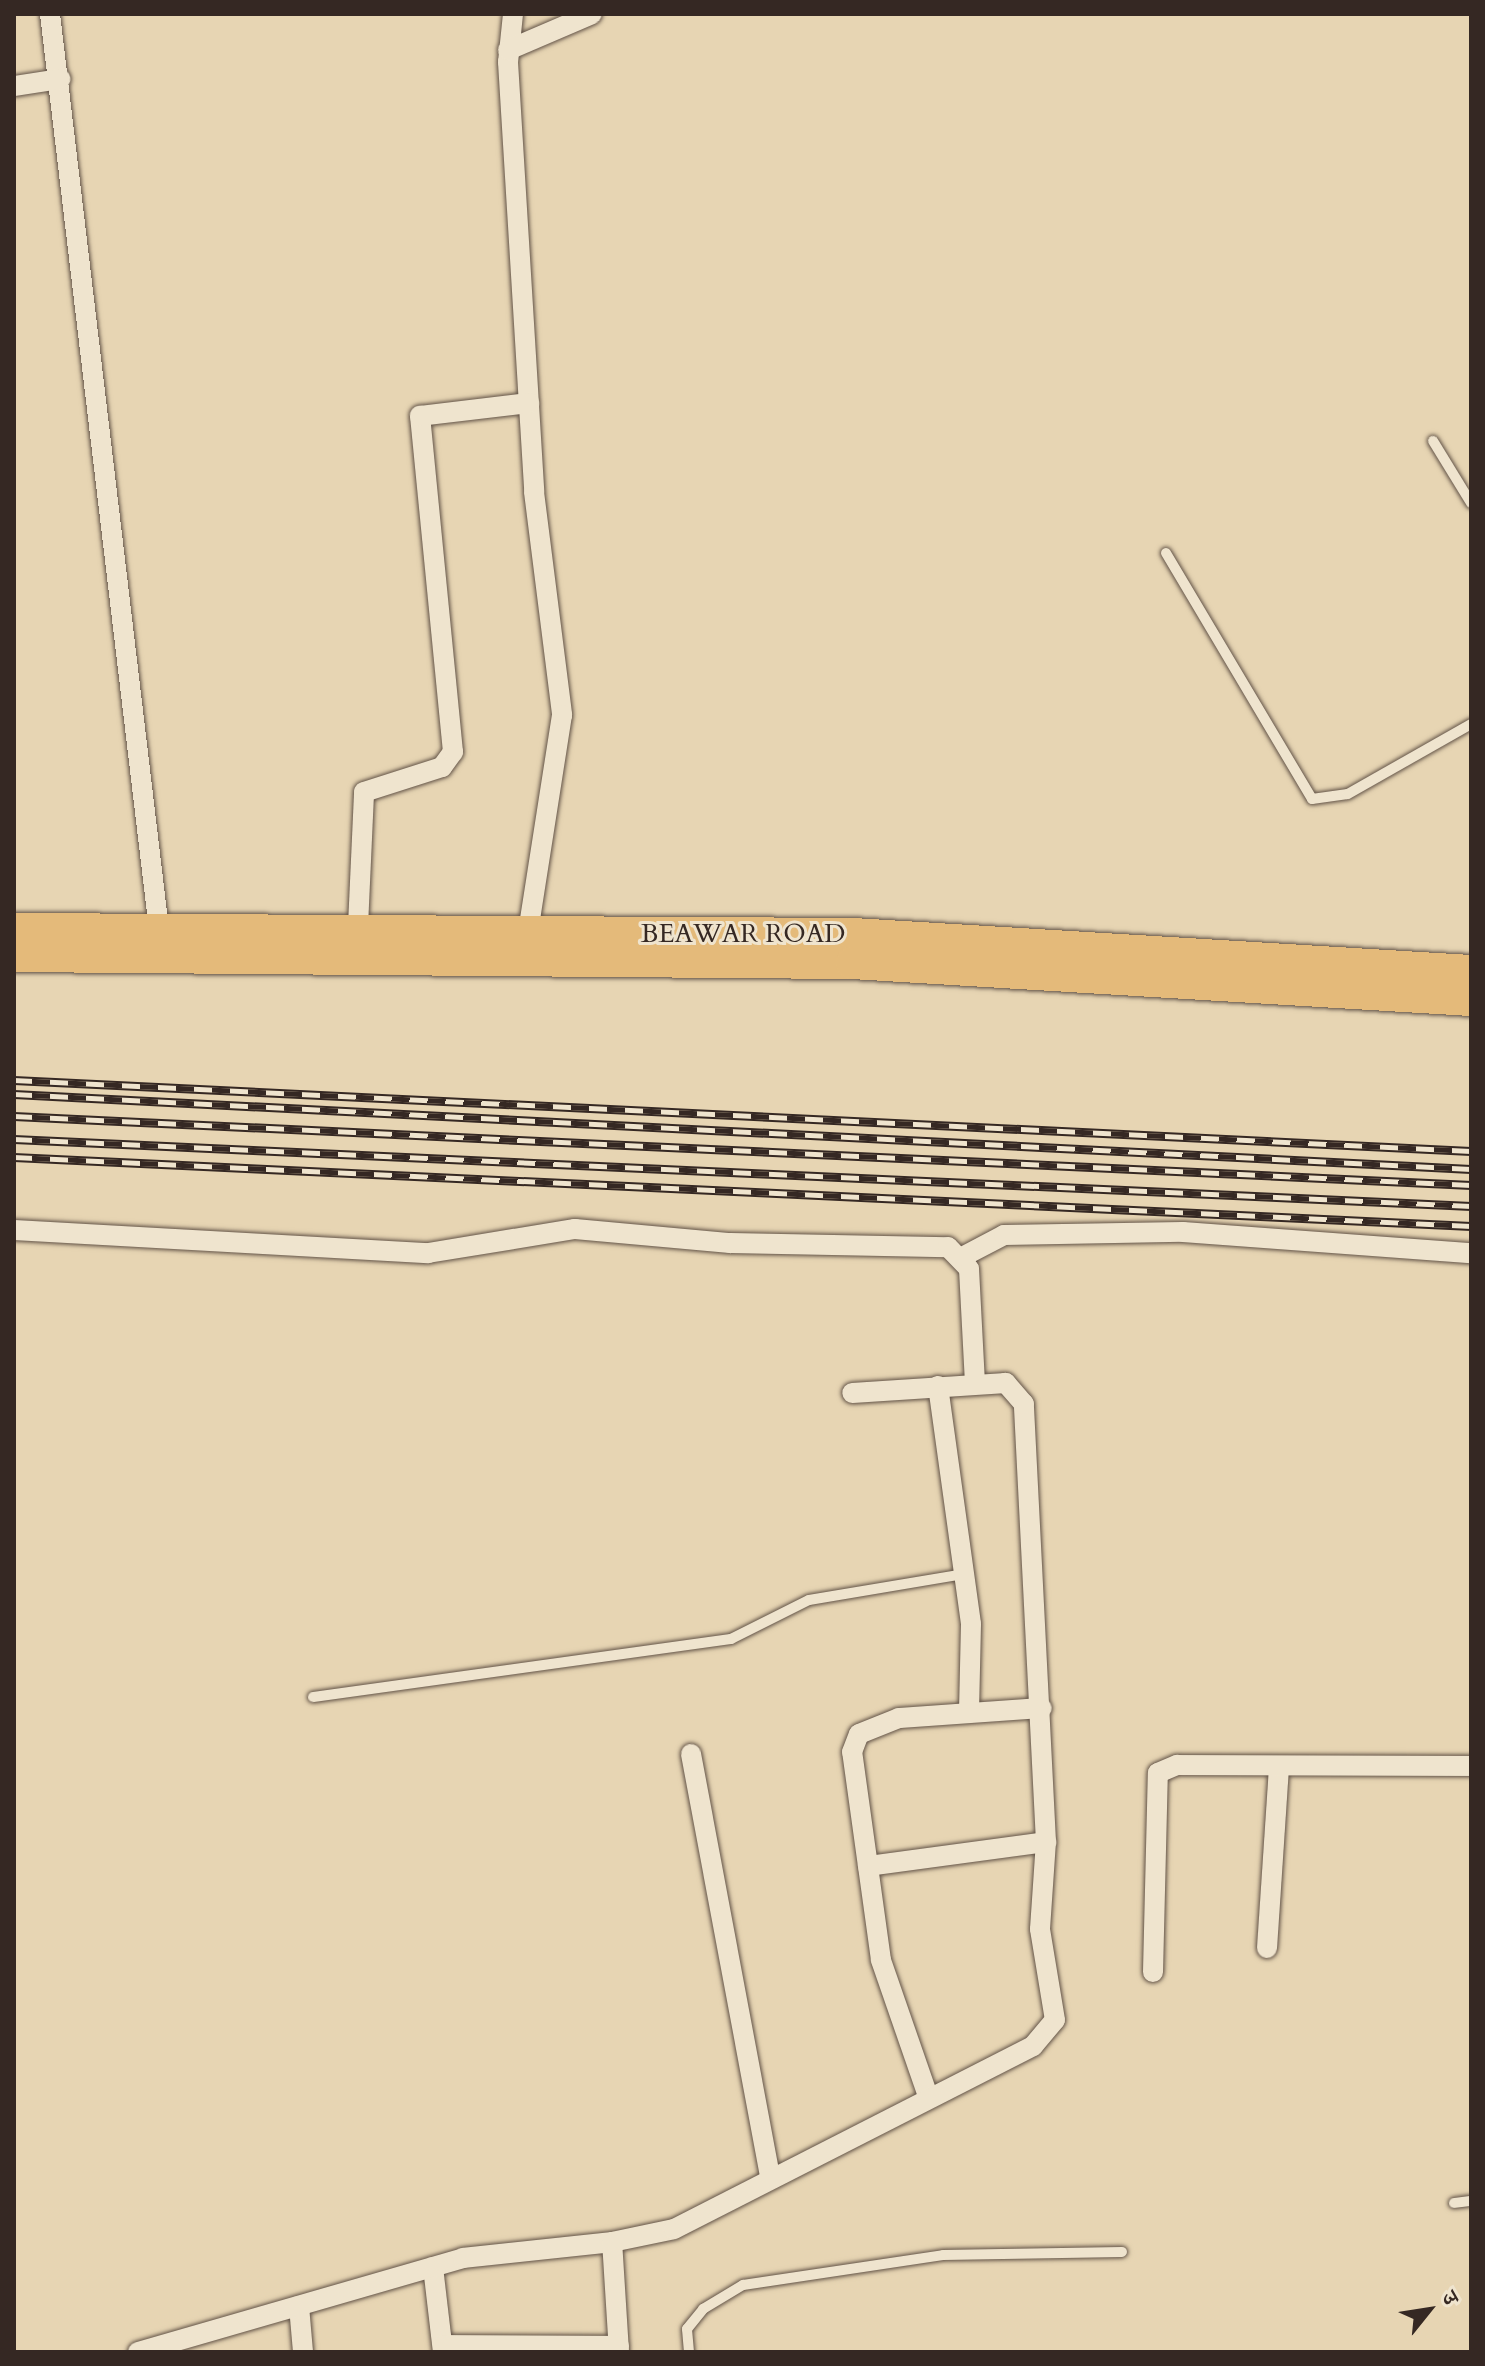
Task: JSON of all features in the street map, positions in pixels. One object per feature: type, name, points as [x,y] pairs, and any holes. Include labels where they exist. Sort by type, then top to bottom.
[{"type":"main road","name":"BEAWAR ROAD","points":[[14,929],[358,926],[528,933],[853,934],[1471,971]]},
{"type":"main road","name":"BEAWAR ROAD","points":[[14,956],[852,963],[1471,1000]]},
{"type":"street","points":[[50,14],[159,930]]},
{"type":"street","points":[[513,14],[508,50],[529,403],[562,715],[528,933]]},
{"type":"street","points":[[508,50],[592,14]]},
{"type":"street","points":[[14,86],[60,79]]},
{"type":"street","points":[[358,926],[364,792],[442,767],[453,752],[420,416],[529,403]]},
{"type":"street","points":[[14,1230],[428,1253],[575,1229],[730,1243],[948,1247],[964,1256]]},
{"type":"street","points":[[964,1256],[1004,1235],[1173,1232],[1471,1253]]},
{"type":"street","points":[[964,1256],[975,1384]]},
{"type":"street","points":[[152,2350],[433,2267],[663,2233],[928,2096],[1033,2046],[1051,2030],[1039,1903],[1046,1842],[1042,1708],[1024,1404],[1006,1383],[852,1393]]},
{"type":"street","points":[[938,1386],[965,1574],[969,1713]]},
{"type":"street","points":[[928,2096],[881,1960],[852,1752],[859,1734],[899,1718],[1042,1708]]},
{"type":"street","points":[[691,1754],[770,2177]]},
{"type":"street","points":[[1153,1972],[1158,1773],[1177,1765],[1471,1766]]},
{"type":"street","points":[[1267,1948],[1279,1766]]},
{"type":"street","points":[[868,1866],[1046,1842]]},
{"type":"street","points":[[433,2267],[443,2348],[619,2349],[612,2242]]},
{"type":"street","points":[[299,2306],[303,2352]]},
{"type":"lane","points":[[1433,441],[1471,503]]},
{"type":"lane","points":[[1166,553],[1312,799],[1348,794],[1471,724]]},
{"type":"lane","points":[[313,1697],[731,1639],[809,1600],[965,1574]]},
{"type":"lane","points":[[1454,2203],[1471,2201]]},
{"type":"lane","points":[[689,2352],[687,2329],[703,2309],[743,2285],[943,2255],[1122,2252]]},
{"type":"railway","points":[[14,1080],[1471,1151]]},
{"type":"railway","points":[[14,1094],[1471,1169]]},
{"type":"railway","points":[[14,1116],[1471,1185]]},
{"type":"railway","points":[[14,1139],[1471,1206]]},
{"type":"railway","points":[[14,1157],[1471,1226]]}]
